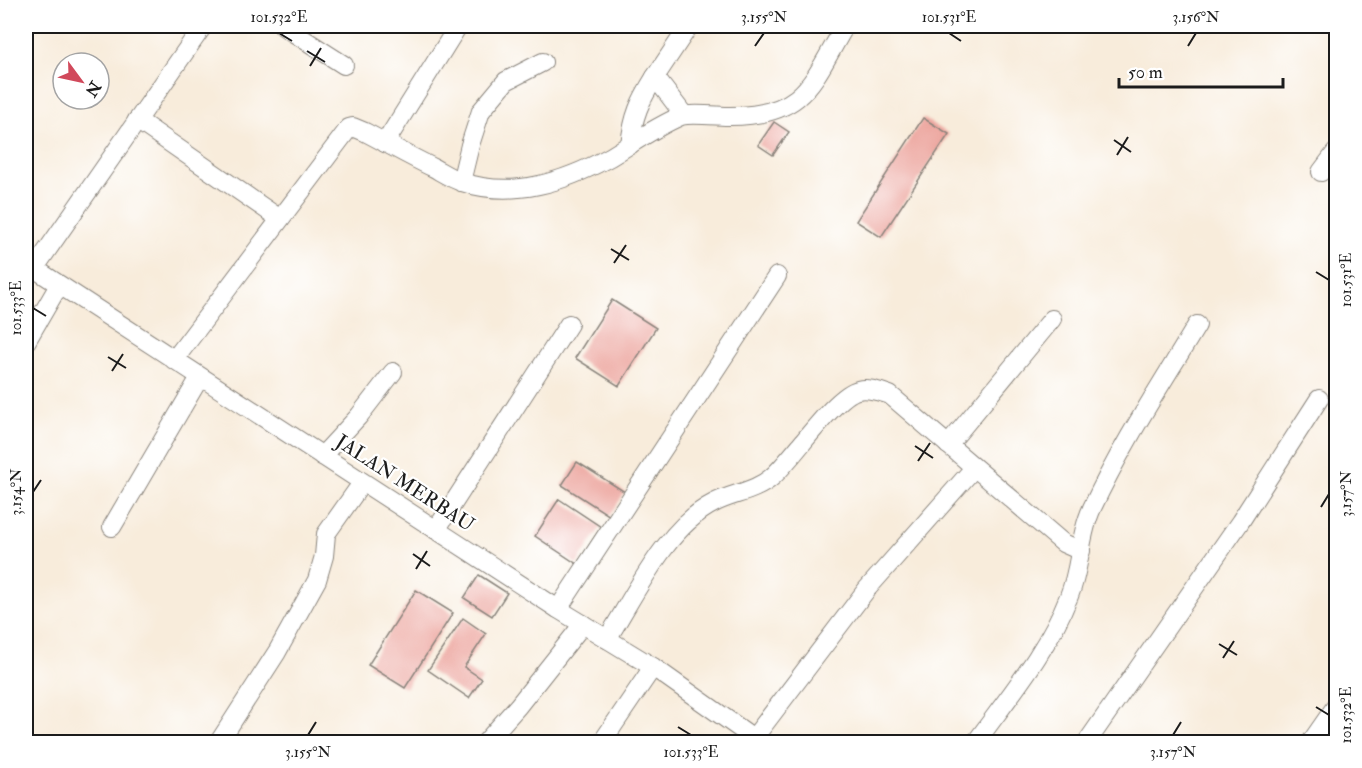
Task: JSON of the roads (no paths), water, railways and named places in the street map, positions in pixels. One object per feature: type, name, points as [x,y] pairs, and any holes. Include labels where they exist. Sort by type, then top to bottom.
[{"type":"street","points":[[30,266],[203,26]]},
{"type":"street","points":[[283,26],[344,65]]},
{"type":"street","points":[[385,143],[458,26]]},
{"type":"street","points":[[630,145],[632,123],[639,102],[689,26]]},
{"type":"street","points":[[174,360],[349,128],[356,128],[461,182],[498,189],[521,189],[559,180],[608,158],[659,127],[684,115],[743,116],[775,111],[792,103],[813,80],[845,26]]},
{"type":"street","points":[[461,182],[481,111],[506,81],[543,62]]},
{"type":"street","points":[[655,77],[684,115]]},
{"type":"street","points":[[137,120],[280,219]]},
{"type":"street","points":[[1321,172],[1336,152]]},
{"type":"street","name":"JALAN MERBAU","points":[[30,266],[362,483],[653,667],[756,741]]},
{"type":"street","points":[[558,609],[777,276]]},
{"type":"street","points":[[26,342],[59,285]]},
{"type":"street","points":[[948,445],[1052,318]]},
{"type":"street","points":[[436,530],[569,324]]},
{"type":"street","points":[[976,742],[1052,634],[1070,594],[1081,551],[1084,526],[1100,491],[1197,325]]},
{"type":"street","points":[[322,456],[359,416],[393,372]]},
{"type":"street","points":[[112,527],[201,377]]},
{"type":"street","points":[[608,639],[661,552],[687,522],[713,503],[762,486],[847,395],[857,390],[869,389],[890,395],[1063,543],[1081,551]]},
{"type":"street","points":[[1087,742],[1240,522],[1319,399]]},
{"type":"street","points":[[756,741],[867,589],[974,468]]},
{"type":"street","points":[[219,742],[277,652],[317,580],[324,556],[326,534],[362,483]]},
{"type":"street","points":[[486,742],[518,706],[582,624]]},
{"type":"street","points":[[602,742],[653,667]]},
{"type":"street","points":[[1311,742],[1329,730],[1336,706]]}]
